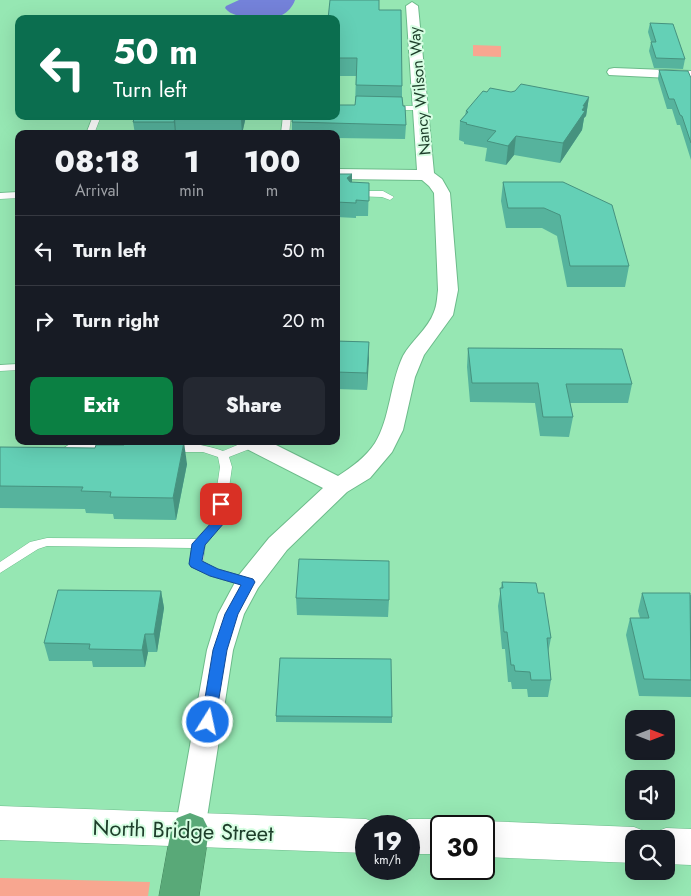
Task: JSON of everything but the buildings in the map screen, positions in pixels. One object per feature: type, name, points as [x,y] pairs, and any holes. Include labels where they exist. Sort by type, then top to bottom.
[{"type":"highway","points":[[179,896],[190,830]]},
{"type":"main road","name":"North Bridge Street","points":[[0,823],[355,836]]},
{"type":"main road","points":[[495,839],[625,845]]},
{"type":"main road","points":[[675,846],[691,847]]},
{"type":"street","name":"Nancy Wilson Way","points":[[412,6],[426,175]]},
{"type":"street","points":[[614,72],[691,75]]},
{"type":"street","points":[[190,830],[220,650],[231,614],[248,582],[278,544],[339,486],[362,472],[384,447],[392,430],[405,377],[414,356],[443,315],[446,304],[448,290],[442,193],[436,183],[426,175],[340,174]]},
{"type":"street","points":[[257,445],[339,486]]},
{"type":"lane","points":[[383,107],[420,108]]},
{"type":"lane","points":[[353,194],[383,194],[390,198]]},
{"type":"lane","points":[[0,196],[15,195]]},
{"type":"lane","points":[[0,368],[15,367]]},
{"type":"lane","points":[[158,448],[204,448],[223,455],[245,445]]},
{"type":"lane","points":[[59,448],[118,448]]},
{"type":"lane","points":[[223,455],[226,467],[218,523],[199,544],[196,564],[214,573],[248,582]]},
{"type":"lane","points":[[0,568],[34,546],[47,542],[199,544]]},
{"type":"shaded area","points":[[473,45],[501,46],[501,57],[473,56]]},
{"type":"shaded area","points":[[0,878],[150,882],[148,896],[0,896]]},
{"type":"water","points":[[239,0],[295,0],[290,9],[282,15],[236,15],[229,12],[225,8]]},
{"type":"route","points":[[208,722],[220,650],[231,614],[248,582],[214,573],[196,564],[199,544],[218,523],[221,504]]}]
